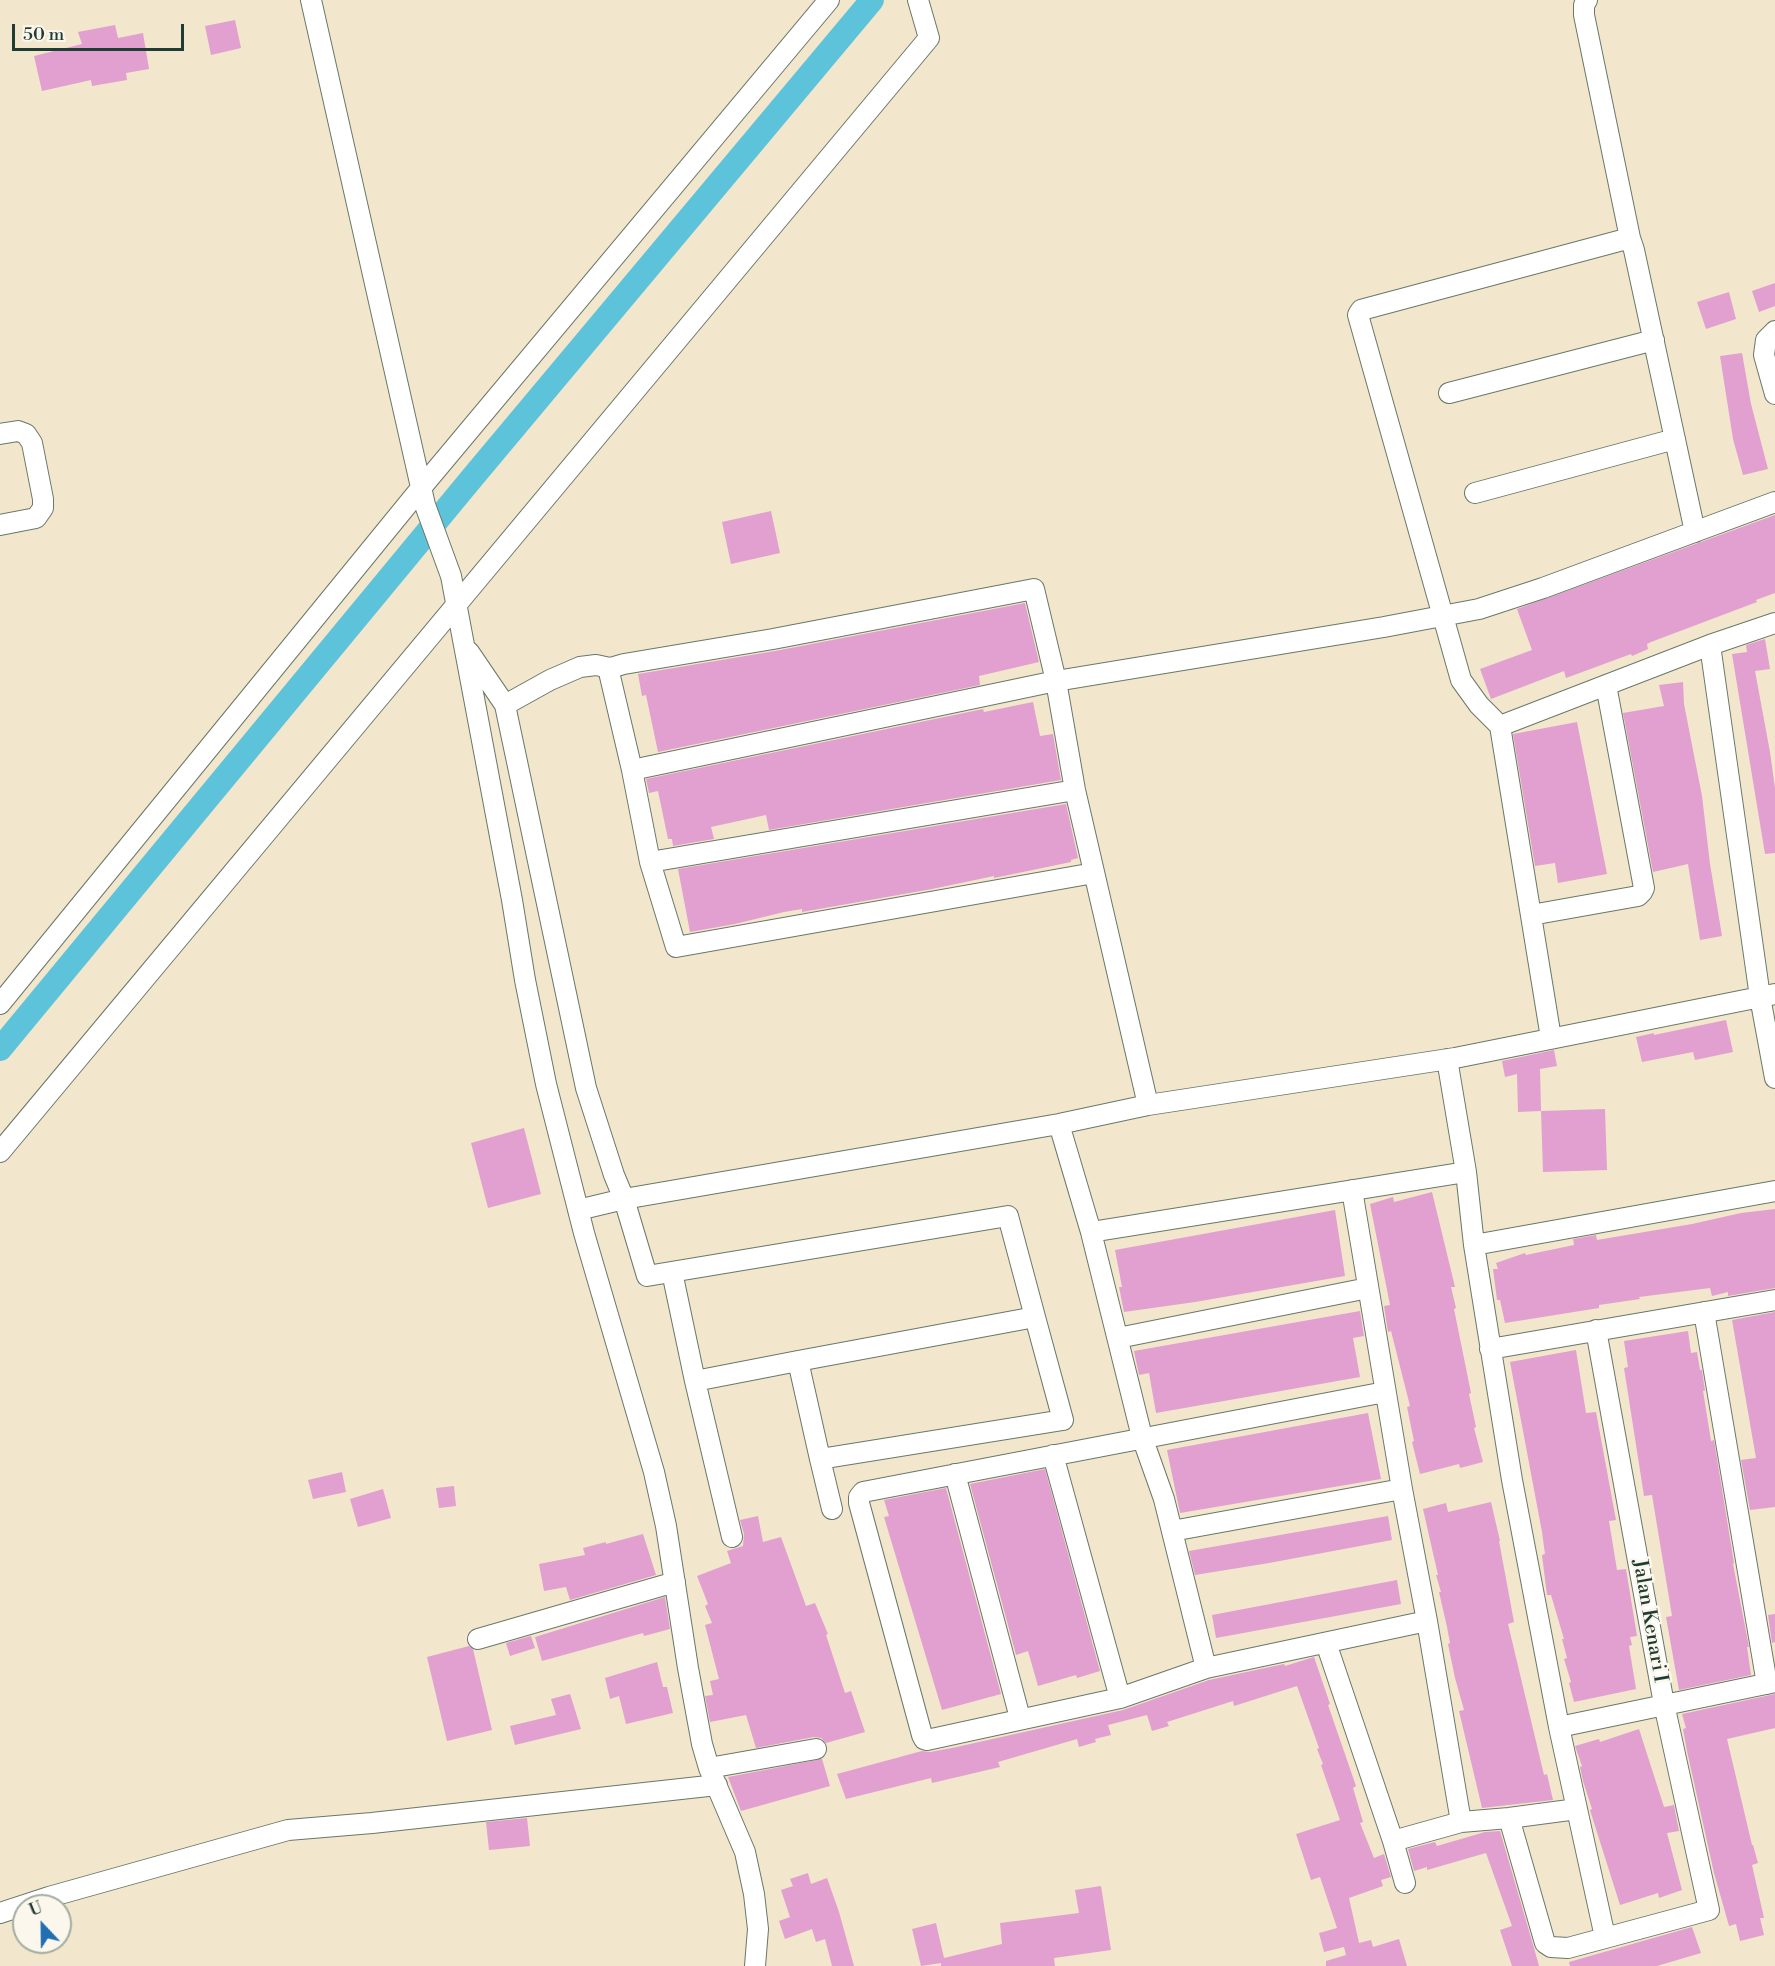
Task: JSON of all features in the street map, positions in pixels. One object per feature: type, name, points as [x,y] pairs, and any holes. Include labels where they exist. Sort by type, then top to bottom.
[{"type":"street","points":[[312,0],[423,496],[451,576],[546,1084],[578,1210],[654,1472],[699,1727],[713,1777],[746,1852],[758,1929],[756,1966]]},
{"type":"street","points":[[0,1004],[423,496],[829,0]]},
{"type":"street","points":[[0,1152],[929,38],[918,0]]},
{"type":"street","points":[[1587,0],[1584,5],[1584,15],[1630,238],[1635,250],[1695,532]]},
{"type":"street","points":[[1551,1038],[1500,726],[1479,705],[1461,680],[1358,315],[1361,310],[1630,238]]},
{"type":"street","points":[[1775,331],[1766,340],[1764,355],[1775,394]]},
{"type":"street","points":[[1449,393],[1654,340]]},
{"type":"street","points":[[0,434],[18,430],[26,434],[32,443],[44,499],[43,507],[36,518],[0,525]]},
{"type":"street","points":[[1475,493],[1676,439]]},
{"type":"street","points":[[632,770],[1056,681],[1479,609],[1543,588],[1775,502]]},
{"type":"street","points":[[505,705],[550,680],[580,667],[596,665],[610,668],[1034,589],[1056,681],[1075,790],[1148,1105]]},
{"type":"street","points":[[1500,726],[1710,645],[1775,623]]},
{"type":"street","points":[[464,644],[505,705],[586,1088],[614,1175],[624,1198],[647,1276],[1008,1216],[1063,1419],[820,1459]]},
{"type":"street","points":[[1710,645],[1768,995],[1775,1078]]},
{"type":"street","points":[[610,668],[650,862],[676,947],[1095,873]]},
{"type":"street","points":[[1531,915],[1638,896],[1644,888],[1606,686]]},
{"type":"street","points":[[650,862],[1075,790]]},
{"type":"street","points":[[578,1210],[624,1198],[1059,1124],[1148,1105],[1447,1059],[1768,995]]},
{"type":"street","points":[[1447,1059],[1512,1480],[1559,1727],[1605,1938],[1568,1948],[1551,1947],[1545,1943],[1509,1818]]},
{"type":"street","points":[[1059,1124],[1090,1232],[1142,1437],[1164,1499],[1206,1668]]},
{"type":"street","points":[[1090,1232],[1466,1172]]},
{"type":"street","points":[[1352,1190],[1401,1489],[1427,1621],[1461,1822]]},
{"type":"street","points":[[1474,1245],[1775,1191]]},
{"type":"street","points":[[672,1272],[732,1537]]},
{"type":"street","points":[[1118,1338],[1368,1288]]},
{"type":"street","points":[[1491,1349],[1775,1300]]},
{"type":"street","points":[[1559,1727],[1771,1683],[1704,1312]]},
{"type":"street","points":[[695,1381],[1035,1317]]},
{"type":"street","name":"Jalan Kenari I","points":[[1596,1330],[1664,1704],[1709,1910],[1605,1938]]},
{"type":"street","points":[[798,1361],[832,1509]]},
{"type":"street","points":[[1385,1392],[863,1492],[859,1497],[859,1503],[924,1739],[927,1740],[1120,1698],[1206,1668],[1427,1621]]},
{"type":"street","points":[[1053,1455],[1120,1698]]},
{"type":"street","points":[[955,1474],[1020,1719]]},
{"type":"street","points":[[1172,1531],[1401,1489]]},
{"type":"street","points":[[478,1640],[675,1582]]},
{"type":"street","points":[[1326,1643],[1393,1841],[1405,1884]]},
{"type":"street","points":[[0,1913],[60,1893],[288,1830],[372,1823],[713,1777],[816,1749]]},
{"type":"street","points":[[1393,1841],[1461,1822],[1577,1809]]},
{"type":"building","points":[[235,20],[241,48],[211,55],[205,26]]},
{"type":"building","points":[[115,25],[118,38],[143,33],[149,69],[126,73],[127,80],[92,86],[91,80],[42,91],[34,56],[82,44],[78,32]]},
{"type":"building","points":[[1775,283],[1775,306],[1759,312],[1752,291]]},
{"type":"building","points":[[1729,292],[1736,319],[1706,329],[1697,302]]},
{"type":"building","points":[[1742,353],[1751,404],[1768,469],[1743,475],[1733,439],[1720,356]]},
{"type":"building","points":[[771,511],[780,553],[731,564],[722,522]]},
{"type":"building","points":[[1775,515],[1775,593],[1651,642],[1647,644],[1648,649],[1632,656],[1631,654],[1566,678],[1564,671],[1491,699],[1480,669],[1532,650],[1517,609]]},
{"type":"building","points":[[1025,603],[1039,662],[979,676],[980,685],[658,752],[646,695],[642,696],[638,674],[775,651]]},
{"type":"building","points":[[1765,639],[1770,669],[1755,671],[1775,788],[1775,853],[1765,854],[1732,654],[1747,652],[1746,645]]},
{"type":"building","points":[[1683,682],[1684,704],[1702,796],[1722,936],[1700,940],[1688,864],[1653,872],[1623,713],[1664,706],[1659,685]]},
{"type":"building","points":[[1033,702],[1040,736],[1053,734],[1061,780],[769,830],[766,815],[711,827],[714,839],[673,846],[672,839],[668,839],[658,791],[649,793],[646,779],[983,709],[984,712]]},
{"type":"building","points":[[1577,722],[1607,874],[1558,883],[1555,863],[1535,866],[1513,734]]},
{"type":"building","points":[[1066,804],[1078,858],[1071,862],[802,912],[802,909],[784,912],[690,932],[678,869]]},
{"type":"building","points":[[1726,1020],[1733,1052],[1695,1060],[1693,1052],[1642,1062],[1636,1037]]},
{"type":"building","points":[[1554,1050],[1557,1066],[1540,1069],[1541,1111],[1518,1112],[1517,1074],[1505,1077],[1502,1061]]},
{"type":"building","points":[[1605,1109],[1607,1170],[1543,1172],[1541,1111]]},
{"type":"building","points":[[524,1128],[541,1194],[488,1208],[471,1143]]},
{"type":"building","points":[[1432,1192],[1455,1287],[1451,1287],[1456,1308],[1454,1309],[1471,1393],[1469,1394],[1476,1427],[1474,1428],[1483,1462],[1460,1468],[1459,1464],[1420,1474],[1412,1442],[1414,1441],[1407,1407],[1410,1406],[1391,1331],[1388,1332],[1384,1306],[1390,1305],[1370,1204],[1393,1197],[1394,1202]]},
{"type":"building","points":[[1775,1209],[1775,1288],[1728,1296],[1728,1292],[1712,1296],[1710,1288],[1639,1297],[1640,1299],[1599,1305],[1599,1308],[1505,1323],[1500,1300],[1497,1300],[1493,1269],[1498,1269],[1496,1263],[1525,1253],[1526,1255],[1574,1245],[1573,1239],[1596,1235],[1597,1240],[1741,1213]]},
{"type":"building","points":[[1335,1210],[1345,1276],[1124,1312],[1115,1250]]},
{"type":"building","points":[[1360,1311],[1364,1336],[1353,1338],[1360,1377],[1156,1413],[1149,1373],[1139,1375],[1134,1351]]},
{"type":"building","points":[[1775,1312],[1775,1507],[1750,1510],[1741,1460],[1756,1458],[1732,1320]]},
{"type":"building","points":[[1688,1331],[1691,1353],[1697,1352],[1700,1370],[1702,1370],[1711,1441],[1714,1440],[1733,1564],[1749,1647],[1747,1647],[1751,1675],[1679,1690],[1666,1617],[1672,1616],[1652,1495],[1644,1496],[1624,1368],[1628,1367],[1624,1341]]},
{"type":"building","points":[[1576,1350],[1586,1413],[1596,1412],[1616,1520],[1609,1521],[1617,1570],[1626,1569],[1637,1636],[1630,1637],[1632,1645],[1629,1646],[1636,1689],[1574,1702],[1564,1659],[1567,1658],[1562,1639],[1564,1639],[1551,1595],[1547,1595],[1542,1555],[1545,1554],[1542,1532],[1510,1362]]},
{"type":"building","points":[[1368,1413],[1381,1479],[1180,1513],[1167,1450]]},
{"type":"building","points":[[1045,1469],[1100,1671],[1038,1686],[1028,1651],[1016,1655],[970,1484]]},
{"type":"building","points":[[342,1472],[346,1492],[313,1499],[308,1480]]},
{"type":"building","points":[[454,1486],[456,1506],[439,1508],[436,1488]]},
{"type":"building","points":[[946,1488],[1001,1694],[942,1710],[884,1517],[889,1516],[884,1500]]},
{"type":"building","points":[[383,1489],[391,1518],[358,1527],[350,1499]]},
{"type":"building","points":[[1491,1502],[1514,1622],[1508,1624],[1544,1775],[1547,1774],[1553,1800],[1482,1808],[1459,1711],[1464,1710],[1448,1644],[1450,1643],[1436,1575],[1438,1575],[1423,1509],[1446,1503],[1448,1512]]},
{"type":"building","points":[[758,1516],[763,1542],[781,1537],[806,1606],[815,1603],[828,1634],[826,1635],[845,1693],[851,1691],[865,1732],[826,1743],[821,1738],[814,1737],[756,1748],[746,1715],[710,1722],[705,1696],[713,1695],[710,1681],[719,1679],[705,1625],[712,1623],[705,1606],[708,1604],[697,1576],[731,1563],[727,1551],[743,1546],[744,1534],[740,1520]]},
{"type":"building","points":[[1388,1516],[1392,1540],[1269,1563],[1195,1575],[1189,1551]]},
{"type":"building","points":[[643,1534],[656,1575],[570,1600],[566,1587],[544,1591],[539,1564],[585,1555],[583,1548]]},
{"type":"building","points":[[1397,1580],[1401,1604],[1216,1638],[1212,1615]]},
{"type":"building","points":[[665,1597],[670,1629],[644,1636],[643,1633],[542,1661],[535,1637]]},
{"type":"building","points":[[1775,1614],[1775,1642],[1772,1643],[1768,1615]]},
{"type":"building","points":[[531,1636],[535,1648],[510,1656],[506,1643]]},
{"type":"building","points":[[469,1646],[473,1649],[492,1730],[447,1741],[427,1657]]},
{"type":"building","points":[[1314,1657],[1356,1786],[1353,1788],[1363,1822],[1360,1823],[1374,1858],[1384,1854],[1391,1877],[1381,1880],[1383,1886],[1349,1898],[1359,1943],[1371,1940],[1373,1947],[1399,1939],[1407,1966],[1326,1966],[1326,1961],[1346,1955],[1344,1947],[1324,1952],[1319,1933],[1337,1928],[1320,1877],[1311,1880],[1296,1834],[1340,1820],[1321,1765],[1323,1764],[1317,1749],[1319,1748],[1297,1686],[1234,1706],[1233,1701],[1167,1722],[1169,1726],[1152,1731],[1147,1715],[1108,1725],[1111,1735],[1095,1739],[1096,1742],[1079,1747],[1077,1739],[998,1762],[1000,1767],[932,1783],[931,1778],[846,1799],[837,1774],[922,1751],[952,1748],[1123,1710],[1209,1680],[1284,1664],[1285,1666]]},
{"type":"building","points":[[657,1662],[663,1687],[667,1687],[673,1713],[626,1724],[619,1696],[610,1699],[605,1678]]},
{"type":"building","points":[[570,1694],[581,1729],[515,1745],[510,1726],[556,1715],[551,1699]]},
{"type":"building","points":[[1775,1694],[1775,1728],[1727,1739],[1758,1863],[1752,1865],[1764,1918],[1760,1918],[1764,1935],[1740,1941],[1736,1924],[1729,1926],[1714,1873],[1687,1751],[1683,1729],[1686,1728],[1682,1714]]},
{"type":"building","points":[[1639,1729],[1664,1807],[1674,1805],[1679,1831],[1667,1833],[1682,1890],[1659,1898],[1658,1893],[1620,1905],[1590,1810],[1592,1809],[1580,1767],[1582,1766],[1575,1746],[1599,1739],[1600,1742]]},
{"type":"building","points":[[822,1759],[830,1786],[741,1811],[728,1777]]},
{"type":"building","points":[[527,1818],[530,1846],[489,1850],[486,1822]]},
{"type":"building","points":[[1500,1831],[1539,1966],[1512,1966],[1500,1930],[1512,1926],[1486,1853],[1427,1870],[1427,1867],[1414,1871],[1408,1849],[1435,1842],[1437,1846],[1485,1832]]},
{"type":"building","points":[[808,1873],[811,1884],[827,1878],[854,1966],[832,1966],[825,1939],[816,1942],[812,1929],[785,1939],[779,1921],[790,1917],[781,1890],[793,1886],[790,1879]]},
{"type":"building","points":[[1101,1886],[1111,1950],[1054,1958],[1055,1966],[941,1966],[941,1963],[921,1966],[912,1929],[936,1923],[944,1958],[1002,1944],[1000,1923],[1079,1913],[1075,1890]]},
{"type":"building","points":[[1692,1927],[1701,1953],[1657,1966],[1570,1966],[1569,1962]]},
{"type":"waterway","points":[[0,1049],[472,478],[872,0]]}]
